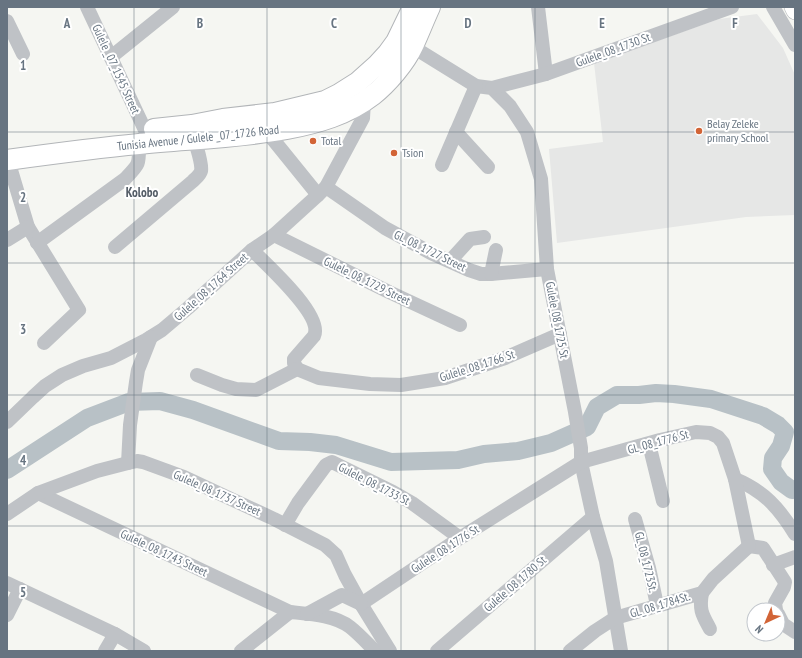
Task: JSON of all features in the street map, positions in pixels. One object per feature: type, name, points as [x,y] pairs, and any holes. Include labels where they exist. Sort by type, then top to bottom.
[{"type":"highway","name":"Tunisia Avenue / Gulele _07_1726 Road","points":[[193,132],[223,119],[275,113],[325,101],[339,94],[358,82],[388,53],[396,42],[413,7]]},
{"type":"highway","name":"Tunisia Avenue / Gulele _07_1726 Road","points":[[7,155],[142,137],[193,132],[237,136],[319,122],[345,112],[364,101],[383,86],[398,70],[413,47],[430,7]]},
{"type":"main road","points":[[793,7],[795,11]]},
{"type":"street","name":"Gulele _07_1545 Street","points":[[87,7],[111,57],[142,137]]},
{"type":"street","points":[[111,57],[173,7]]},
{"type":"street","points":[[538,7],[546,74]]},
{"type":"street","name":"Gulele_08_1730 St","points":[[492,88],[546,74],[703,12],[732,7]]},
{"type":"street","points":[[773,7],[795,45]]},
{"type":"street","points":[[7,21],[23,54]]},
{"type":"street","points":[[413,47],[476,86],[492,88]]},
{"type":"street","points":[[358,82],[364,101]]},
{"type":"street","points":[[442,165],[476,86]]},
{"type":"street","name":"Gulele_08_1725 St","points":[[492,88],[510,106],[527,132],[541,179],[547,269],[575,412],[581,448],[581,462],[593,517],[606,560],[621,651]]},
{"type":"street","name":"Gulele_08_1764 Street","points":[[7,422],[45,386],[62,375],[83,366],[111,358],[162,330],[252,250],[274,235],[322,191],[363,118],[364,101]]},
{"type":"street","points":[[115,247],[198,177],[201,172],[202,164],[193,132]]},
{"type":"street","name":"GL_08_1727 Street","points":[[267,132],[322,191],[431,253],[481,274],[547,269]]},
{"type":"street","points":[[456,132],[488,167]]},
{"type":"street","points":[[37,243],[125,179],[139,162],[142,137]]},
{"type":"street","points":[[7,155],[28,227],[78,310],[44,343]]},
{"type":"street","points":[[7,240],[28,227]]},
{"type":"street","name":"Gulele_08_1729 Street","points":[[274,235],[460,325]]},
{"type":"street","points":[[450,261],[470,238],[484,237]]},
{"type":"street","points":[[197,375],[236,389],[256,390],[297,369],[294,359],[314,336],[315,328],[307,310],[292,290],[252,250]]},
{"type":"street","points":[[491,274],[496,250]]},
{"type":"street","name":"Gulele_08_1766 St","points":[[297,369],[319,378],[370,384],[401,385],[445,378],[505,358],[560,334]]},
{"type":"street","points":[[128,463],[130,425],[138,370],[151,337]]},
{"type":"street","name":"GL_08_1776 St","points":[[581,462],[660,440],[696,432],[710,433],[718,437],[723,443],[736,479],[749,546]]},
{"type":"street","points":[[649,444],[663,501]]},
{"type":"street","name":"Gulele_08_1737 Street","points":[[7,514],[38,493],[96,472],[137,461],[144,462],[184,477],[325,545],[336,555],[361,604],[390,651]]},
{"type":"street","name":"Gulele_08_1733 St","points":[[285,525],[298,503],[326,465],[332,462],[393,492],[460,538]]},
{"type":"street","name":"Gulele_08_1776 St","points":[[361,604],[460,538],[581,462]]},
{"type":"street","points":[[736,479],[747,484],[770,500],[784,516],[795,534]]},
{"type":"street","name":"Gulele_08_1743 Street","points":[[38,493],[290,612],[333,619],[349,627],[375,651]]},
{"type":"street","name":"Gulele_08_1780 St","points":[[437,651],[593,517]]},
{"type":"street","name":"GL_08_1723St.","points":[[635,519],[649,568],[657,605]]},
{"type":"street","points":[[749,546],[763,548],[785,582],[784,587],[776,602]]},
{"type":"street","name":"GL_08_1784St.","points":[[570,651],[595,631],[615,618],[702,593],[713,579],[749,546]]},
{"type":"street","points":[[773,565],[795,557]]},
{"type":"street","points":[[7,615],[13,586],[115,634],[144,651]]},
{"type":"street","points":[[702,593],[700,604],[702,614],[710,629]]},
{"type":"street","points":[[307,614],[342,595],[361,604]]},
{"type":"street","points":[[241,651],[290,612]]},
{"type":"street","points":[[786,625],[795,632]]},
{"type":"street","points":[[105,651],[115,634]]},
{"type":"shaded area","name":"Belay Zeleke primary School","points":[[757,14],[783,48],[795,75],[795,215],[746,217],[557,243],[549,149],[603,142],[594,63],[719,19]]},
{"type":"waterway","points":[[7,470],[87,418],[129,402],[160,401],[193,410],[279,441],[336,445],[391,462],[458,460],[484,454],[518,451],[551,443],[587,427],[597,407],[617,395],[656,393],[711,399],[763,416],[778,425],[785,432],[781,446],[773,458],[772,469],[781,482],[792,490],[795,489]]},
{"type":"place","name":"Belay Zeleke primary School","points":[[699,131]]},
{"type":"place","name":"Total","points":[[313,141]]},
{"type":"place","name":"Tsion","points":[[394,153]]},
{"type":"district","name":"Kolobo","points":[[142,192]]}]
